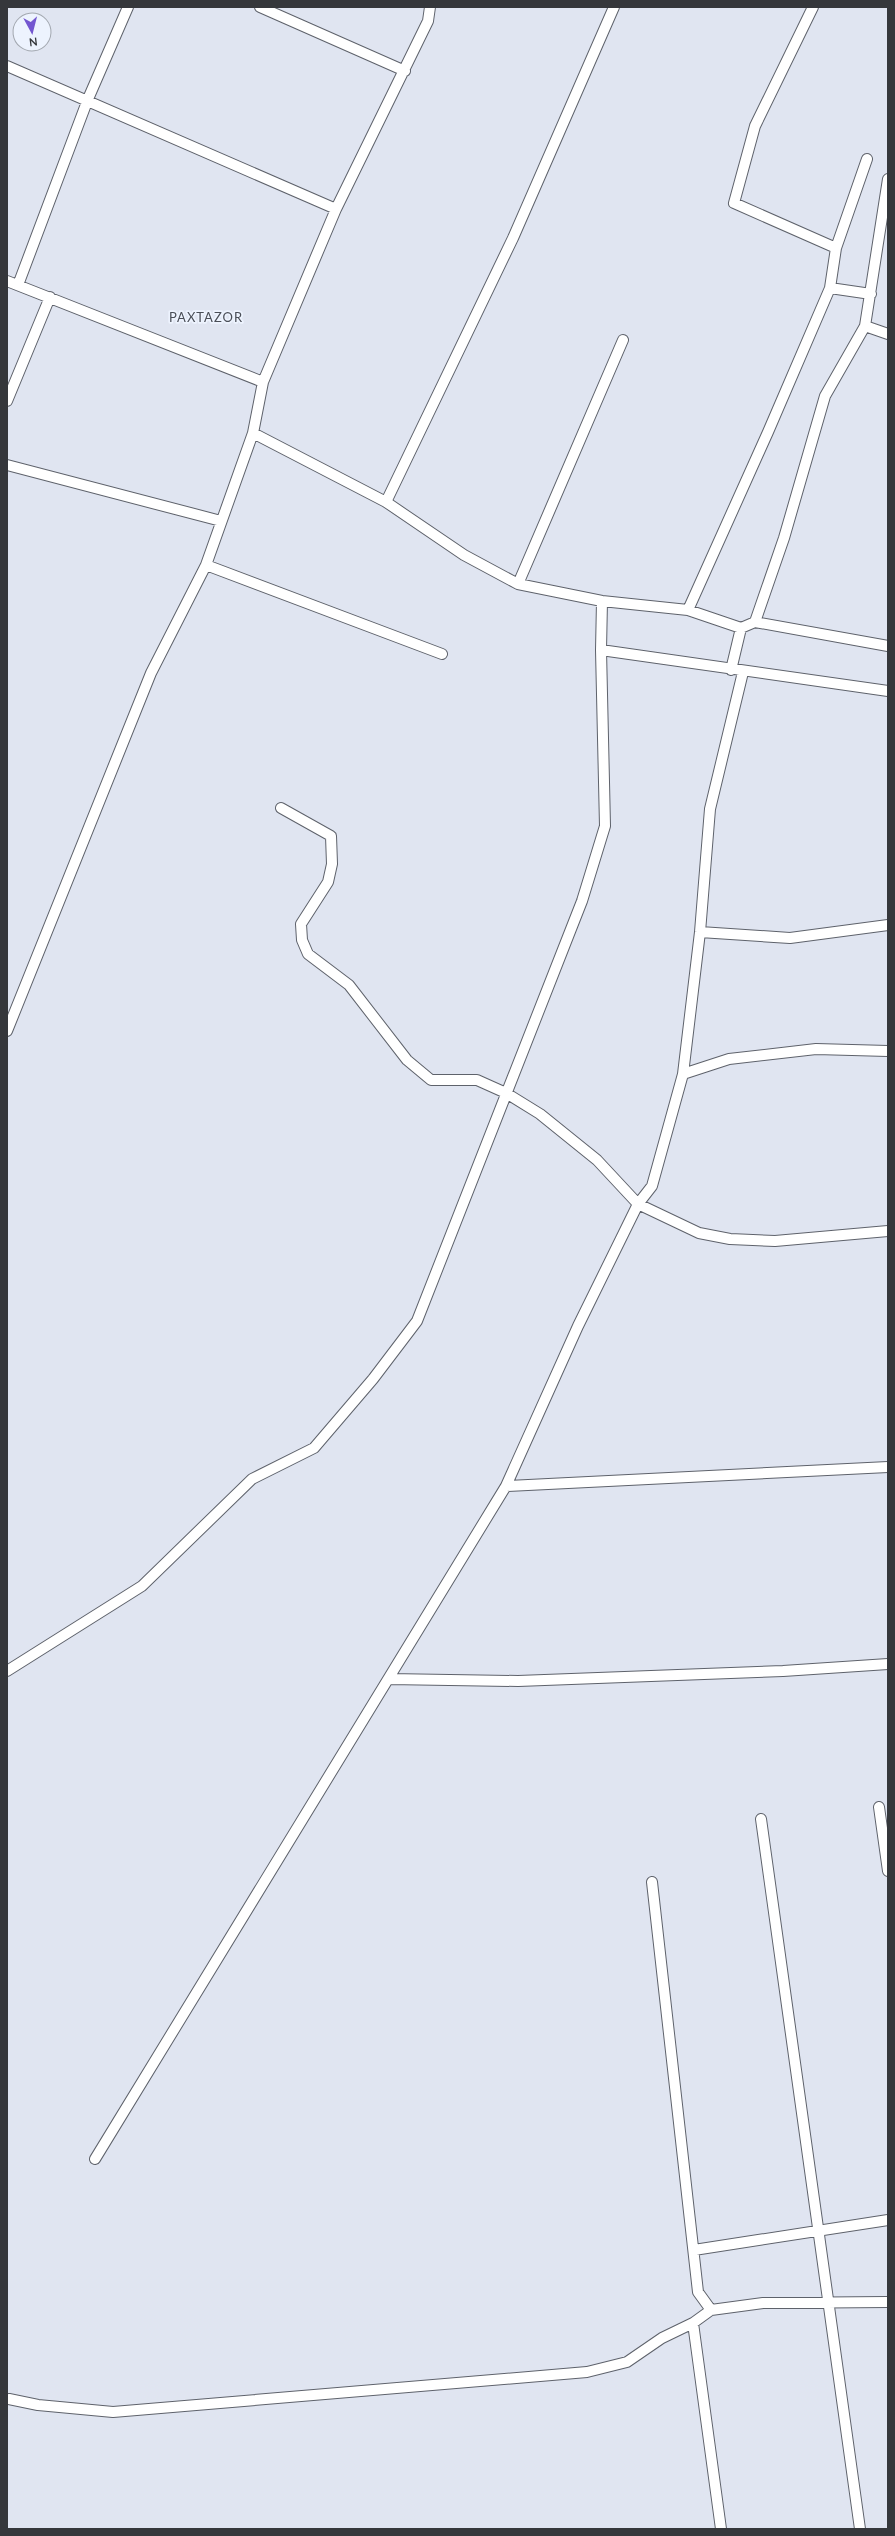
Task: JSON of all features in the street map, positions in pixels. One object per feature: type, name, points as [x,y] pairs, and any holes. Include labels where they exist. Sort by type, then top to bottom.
[{"type":"street","points":[[18,285],[88,99],[128,7]]},
{"type":"street","points":[[260,7],[405,70]]},
{"type":"street","points":[[7,1031],[151,672],[206,565],[253,434],[263,382],[336,209],[428,21],[430,7]]},
{"type":"street","points":[[386,502],[513,238],[614,7]]},
{"type":"street","points":[[814,7],[756,126],[734,203],[836,248]]},
{"type":"street","points":[[7,66],[88,99],[336,209]]},
{"type":"street","points":[[688,610],[768,432],[830,288],[836,248],[867,159]]},
{"type":"street","points":[[755,622],[784,538],[825,396],[865,326],[884,237],[888,179]]},
{"type":"street","points":[[7,281],[263,382]]},
{"type":"street","points":[[830,288],[871,294]]},
{"type":"street","points":[[7,401],[50,297]]},
{"type":"street","points":[[865,326],[888,334]]},
{"type":"street","points":[[518,584],[623,340]]},
{"type":"street","points":[[253,434],[386,502],[464,555],[518,584],[602,600],[688,610],[741,628],[755,622],[888,646]]},
{"type":"street","points":[[7,465],[221,521]]},
{"type":"street","points":[[206,565],[442,654]]},
{"type":"street","points":[[7,1671],[142,1586],[252,1479],[314,1448],[373,1379],[417,1321],[582,901],[605,826],[601,650],[602,600]]},
{"type":"street","points":[[731,670],[741,628]]},
{"type":"street","points":[[601,650],[742,672],[888,691]]},
{"type":"street","points":[[95,2159],[506,1486],[578,1326],[638,1204],[652,1186],[683,1074],[700,932],[710,809],[742,672]]},
{"type":"street","points":[[281,808],[331,836],[332,864],[328,882],[301,924],[302,940],[308,954],[348,985],[407,1060],[431,1080],[477,1080],[506,1093],[540,1114],[597,1160],[638,1204],[699,1233],[730,1239],[775,1240],[888,1231]]},
{"type":"street","points":[[700,932],[790,938],[888,925]]},
{"type":"street","points":[[683,1074],[729,1059],[816,1049],[888,1051]]},
{"type":"street","points":[[506,1486],[888,1467]]},
{"type":"street","points":[[389,1679],[518,1681],[784,1671],[888,1664]]},
{"type":"street","points":[[879,1807],[888,1871]]},
{"type":"street","points":[[761,1819],[860,2529]]},
{"type":"street","points":[[652,1882],[698,2292],[711,2310]]},
{"type":"street","points":[[694,2250],[888,2220]]},
{"type":"street","points":[[9,2399],[38,2405],[113,2412],[587,2372],[627,2362],[662,2338],[693,2323],[711,2310],[763,2304],[828,2301],[888,2302]]},
{"type":"street","points":[[693,2323],[721,2529]]},
{"type":"district","name":"PAXTAZOR","points":[[206,317]]}]
